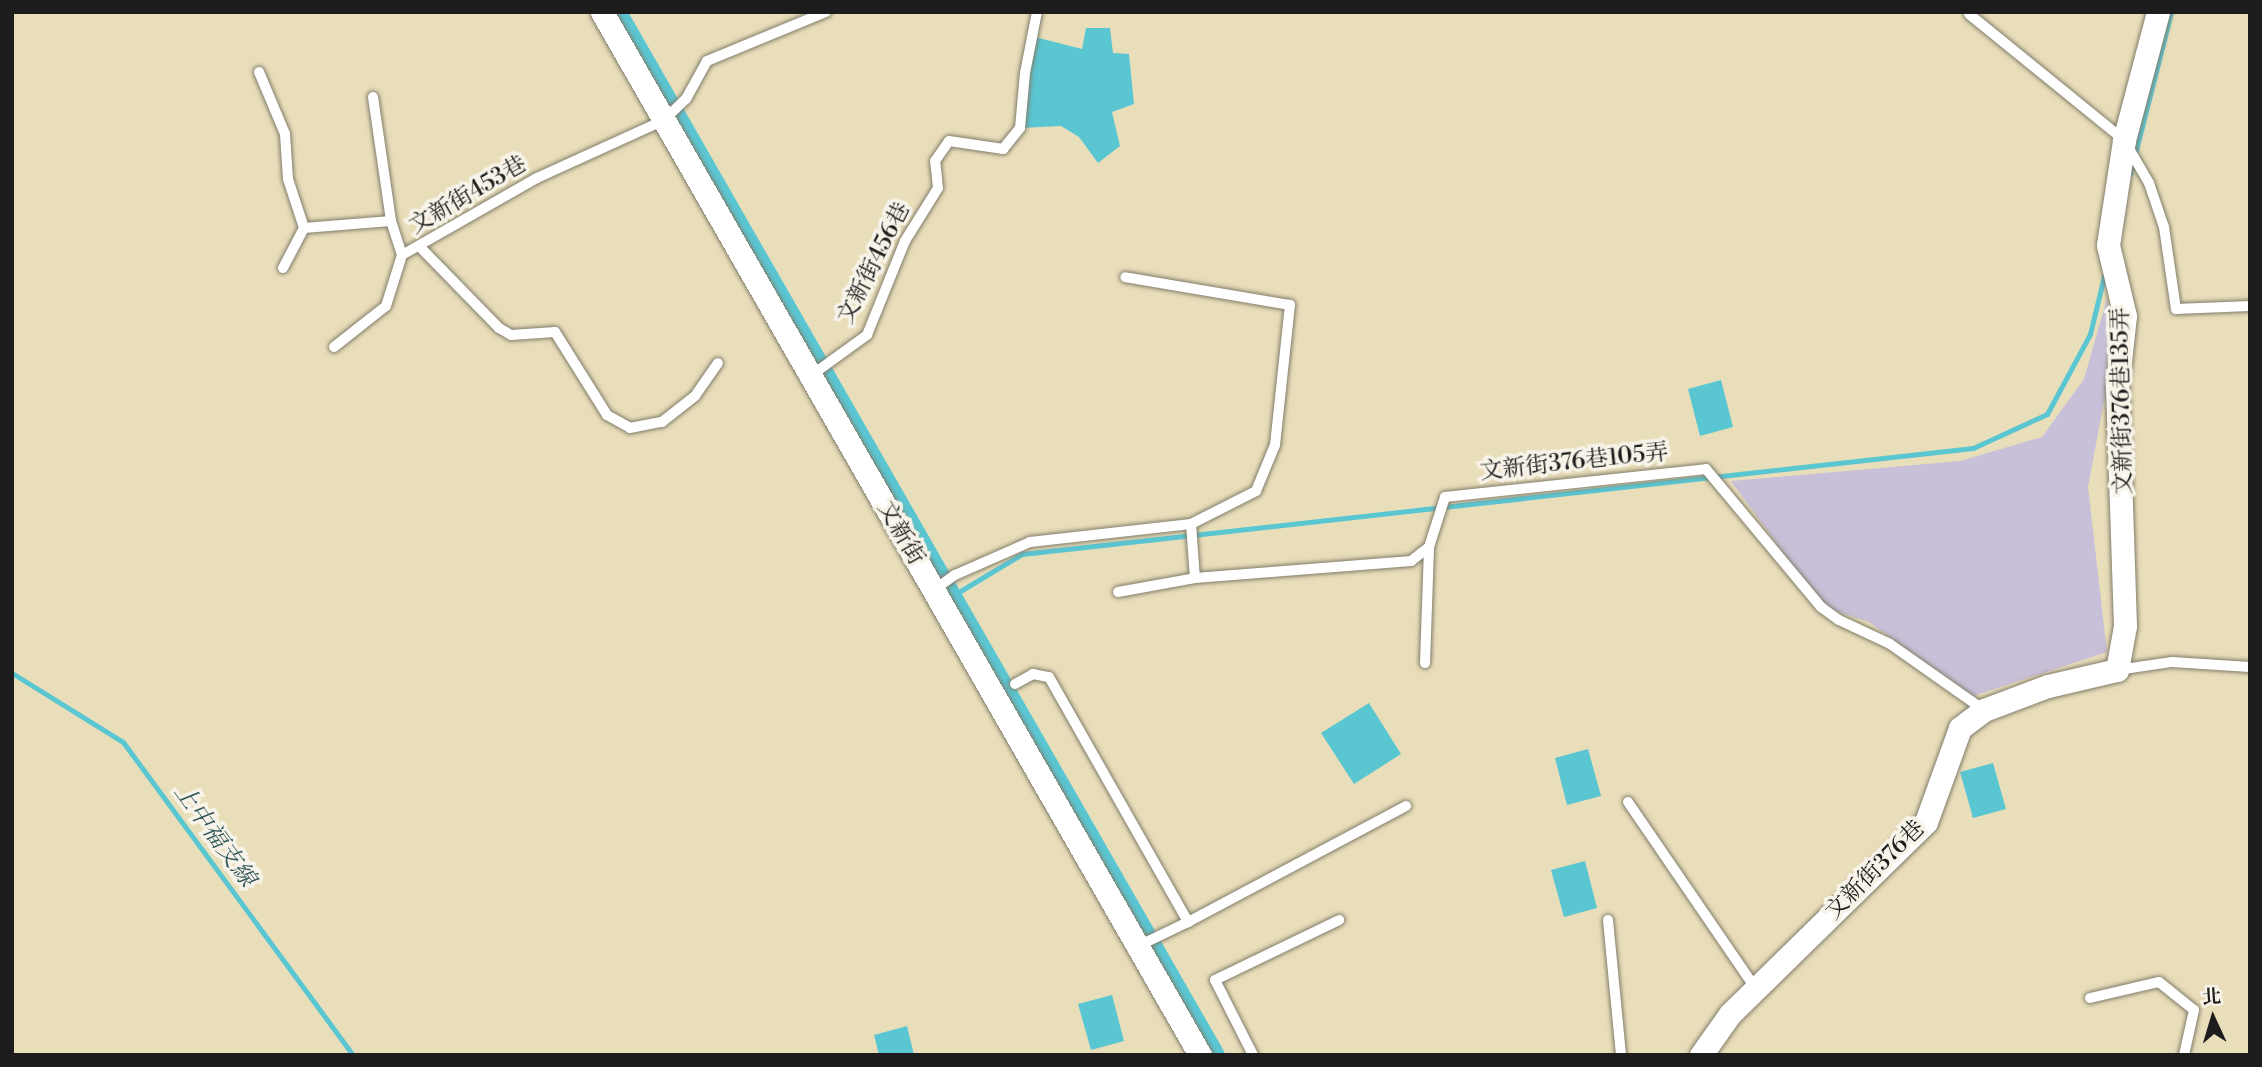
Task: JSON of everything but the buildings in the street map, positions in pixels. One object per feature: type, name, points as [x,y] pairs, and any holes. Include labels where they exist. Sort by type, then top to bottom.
[{"type":"street","name":"文新街","points":[[602,12],[667,116],[938,586],[1143,944],[1200,1055]]},
{"type":"street","name":"文新街376巷135弄","points":[[2117,670],[2125,613],[2117,388],[2125,316],[2110,254],[2127,145],[2158,12]]},
{"type":"street","name":"文新街376巷","points":[[1701,1055],[1730,1014],[1926,822],[1960,728],[1984,710],[2049,686],[2117,670]]},
{"type":"lane","points":[[667,116],[686,99],[707,61],[826,12]]},
{"type":"lane","name":"文新街456巷","points":[[813,373],[867,335],[905,241],[938,188],[935,162],[948,141],[1003,149],[1020,128],[1025,73],[1037,12]]},
{"type":"lane","points":[[1969,14],[2127,145],[2164,226],[2176,310],[2250,306]]},
{"type":"lane","points":[[259,72],[285,134],[288,179],[304,228],[283,268]]},
{"type":"lane","points":[[373,97],[391,221],[402,255]]},
{"type":"lane","name":"文新街453巷","points":[[334,347],[386,306],[402,255],[421,248],[537,178],[667,116]]},
{"type":"lane","points":[[304,228],[391,221]]},
{"type":"lane","points":[[421,248],[499,328],[511,335],[555,331],[607,415],[629,428],[662,422],[695,396],[718,363]]},
{"type":"lane","points":[[938,586],[955,575],[1030,542],[1191,526],[1256,491],[1275,445],[1290,305],[1125,277]]},
{"type":"lane","name":"文新街376巷105弄","points":[[1425,663],[1429,547],[1440,503],[1445,497],[1707,471],[1821,607],[1839,620],[1890,644],[1984,710]]},
{"type":"lane","points":[[1191,526],[1195,578]]},
{"type":"lane","points":[[1118,592],[1195,578],[1411,561],[1429,547]]},
{"type":"lane","points":[[2117,670],[2172,662],[2250,667]]},
{"type":"lane","points":[[1015,684],[1033,674],[1049,677],[1188,922]]},
{"type":"lane","points":[[1628,802],[1756,989]]},
{"type":"lane","points":[[1143,944],[1406,806]]},
{"type":"lane","points":[[1253,1055],[1215,981],[1339,920]]},
{"type":"lane","points":[[1608,920],[1621,1055]]},
{"type":"lane","points":[[2090,998],[2159,982],[2194,1010],[2184,1055]]},
{"type":"shaded area","points":[[2107,298],[2116,337],[2088,487],[2107,652],[1973,696],[1869,622],[1823,607],[1731,481],[1960,461],[2042,437],[2084,379]]},
{"type":"water","points":[[1086,28],[1110,28],[1113,53],[1129,54],[1134,104],[1112,112],[1120,146],[1098,163],[1079,137],[1061,126],[1020,128],[1031,36],[1082,49]]},
{"type":"water","points":[[1721,380],[1733,427],[1700,436],[1688,389]]},
{"type":"water","points":[[1369,703],[1401,754],[1354,784],[1321,733]]},
{"type":"water","points":[[1588,749],[1601,796],[1567,805],[1555,758]]},
{"type":"water","points":[[1993,763],[2006,809],[1973,818],[1960,772]]},
{"type":"water","points":[[1585,861],[1597,908],[1564,917],[1551,870]]},
{"type":"water","points":[[1112,995],[1124,1041],[1091,1050],[1078,1004]]},
{"type":"water","points":[[907,1026],[914,1055],[879,1055],[874,1035]]},
{"type":"waterway","points":[[617,12],[1215,1055]]},
{"type":"waterway","points":[[2130,174],[2171,12]]},
{"type":"waterway","points":[[952,596],[1022,554],[1973,448],[2047,414],[2090,334],[2105,272]]},
{"type":"waterway","name":"上中福支線","points":[[12,673],[123,742],[353,1055]]}]
